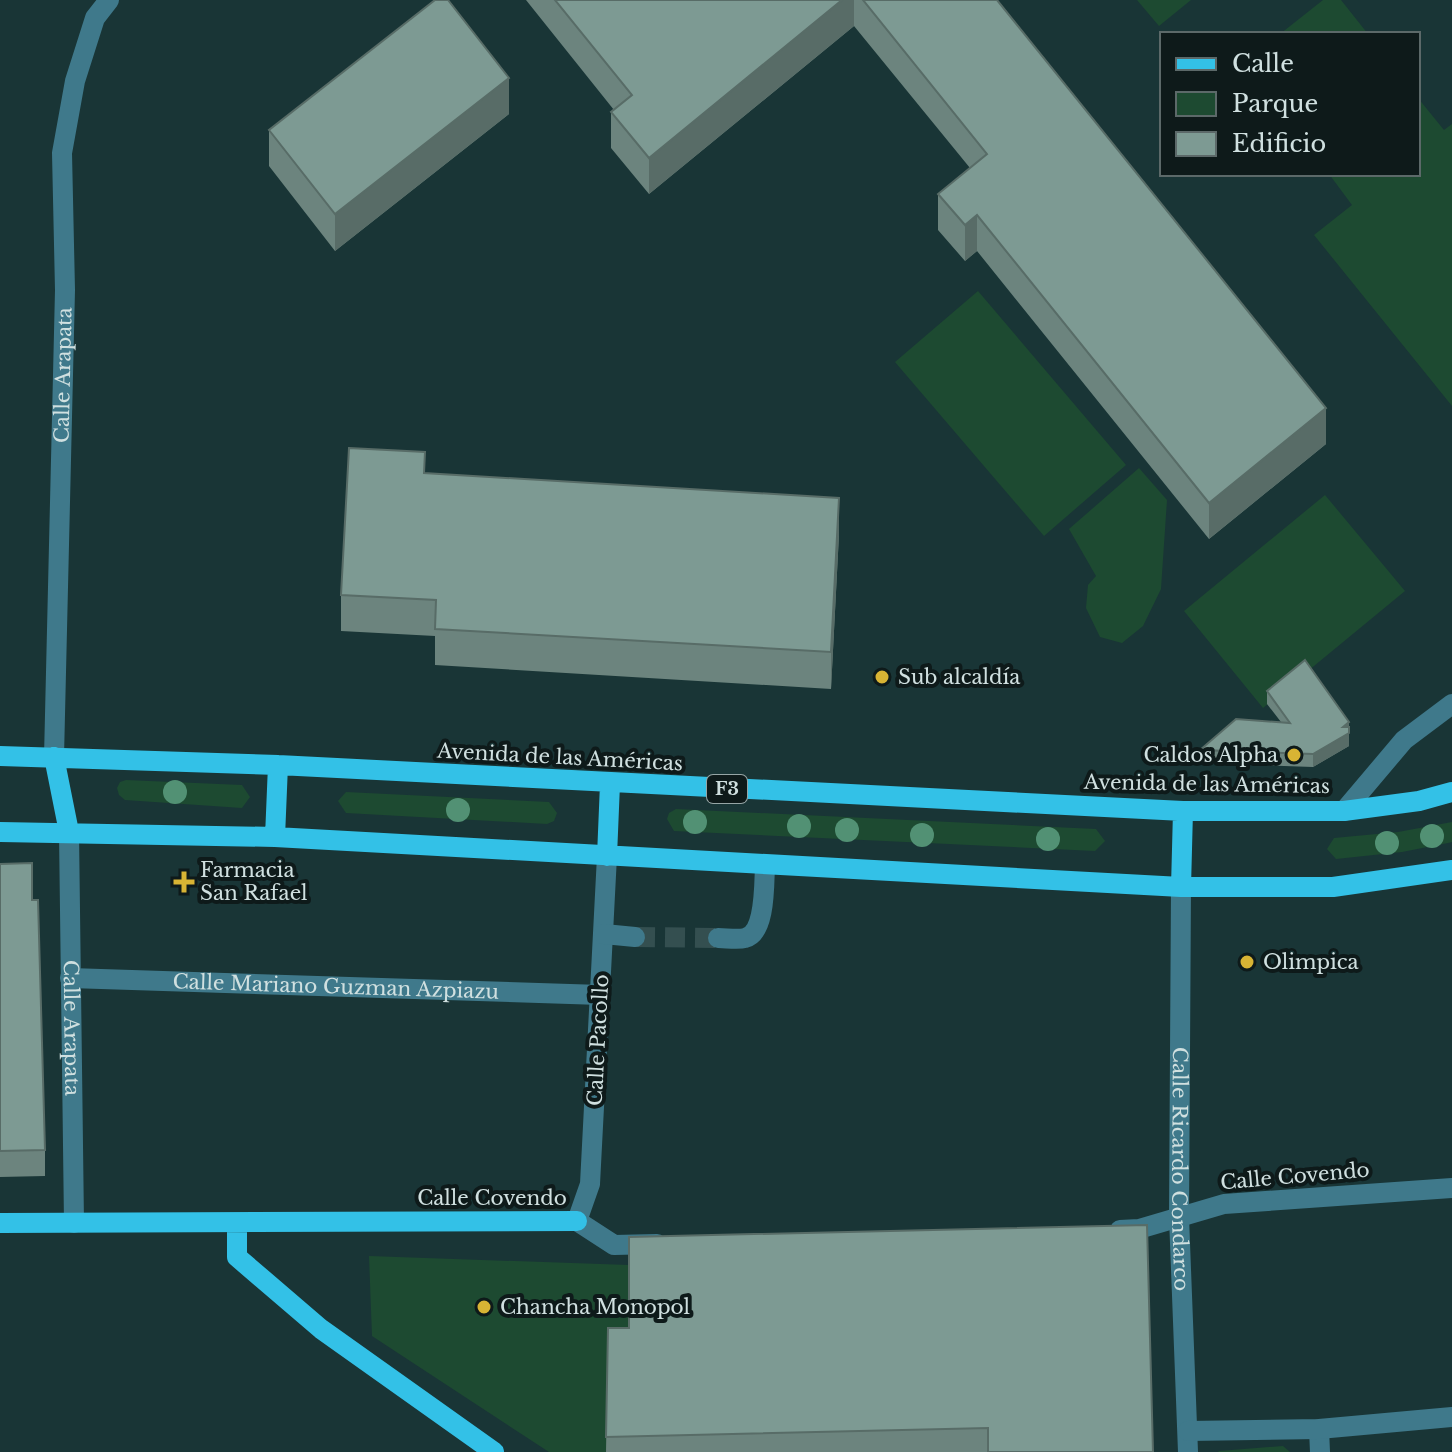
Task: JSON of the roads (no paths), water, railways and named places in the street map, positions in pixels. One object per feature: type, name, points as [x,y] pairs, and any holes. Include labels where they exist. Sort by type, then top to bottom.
[{"type":"main road","name":"Avenida de las Américas","points":[[0,756],[278,765],[1183,811],[1344,811],[1419,801],[1452,792]]},
{"type":"main road","points":[[54,757],[69,832]]},
{"type":"main road","points":[[275,837],[278,765]]},
{"type":"main road","points":[[607,856],[610,784]]},
{"type":"main road","points":[[1181,887],[1183,811]]},
{"type":"main road","points":[[0,832],[275,837],[1181,887],[1333,887],[1452,870]]},
{"type":"main road","name":"Calle Covendo","points":[[0,1223],[577,1221]]},
{"type":"main road","points":[[237,1223],[237,1257],[321,1329],[494,1452]]},
{"type":"street","name":"Calle Arapata","points":[[54,757],[65,290],[62,153],[75,81],[95,18],[109,0]]},
{"type":"street","points":[[1344,811],[1404,740],[1452,704]]},
{"type":"street","name":"Calle Arapata","points":[[69,832],[74,1223]]},
{"type":"street","name":"Calle Pacollo","points":[[577,1221],[590,1184],[607,856]]},
{"type":"street","points":[[718,938],[746,938],[755,932],[761,921],[765,865]]},
{"type":"street","name":"Calle Ricardo Condarco","points":[[1181,887],[1179,1217],[1188,1452]]},
{"type":"street","points":[[604,934],[635,937]]},
{"type":"street","name":"Calle Mariano Guzman Azpiazu","points":[[70,978],[601,995]]},
{"type":"street","name":"Calle Covendo","points":[[1107,1230],[1139,1229],[1224,1204],[1452,1188]]},
{"type":"street","name":"Calle Covendo","points":[[577,1221],[614,1245],[677,1243]]},
{"type":"street","points":[[1188,1431],[1319,1429],[1452,1417]]},
{"type":"street","points":[[1319,1429],[1320,1452]]},
{"type":"tunnel","points":[[635,937],[718,938]]},
{"type":"place","name":"Sub alcaldía","points":[[882,677]]},
{"type":"place","name":"Caldos Alpha","points":[[1294,755]]},
{"type":"place","name":"Farmacia San Rafael","points":[[184,882]]},
{"type":"place","name":"Olimpica","points":[[1247,962]]},
{"type":"place","name":"Chancha Monopol","points":[[484,1307]]}]
